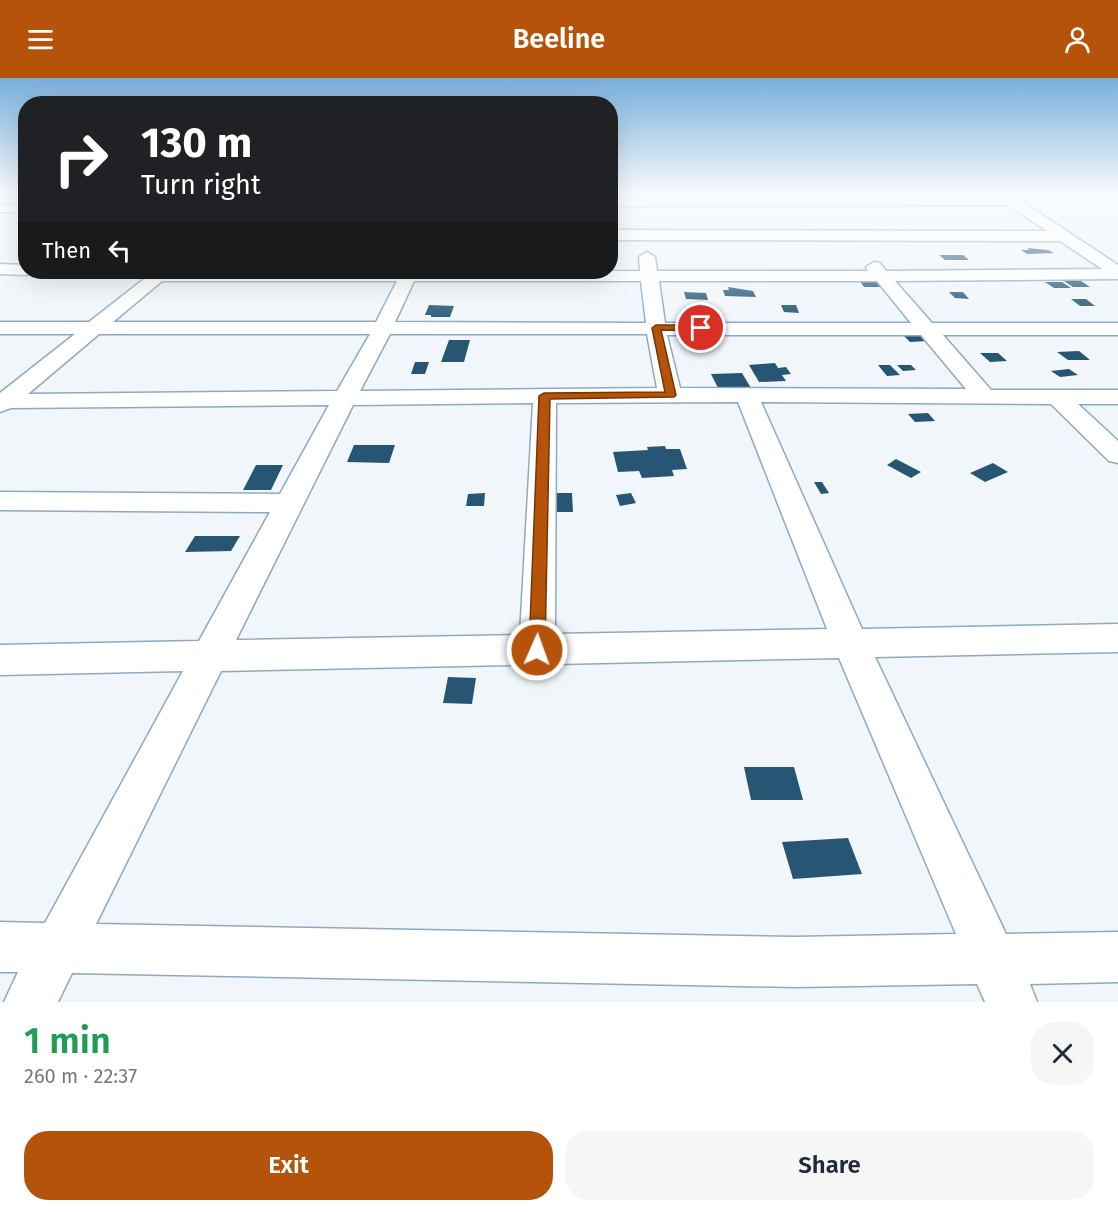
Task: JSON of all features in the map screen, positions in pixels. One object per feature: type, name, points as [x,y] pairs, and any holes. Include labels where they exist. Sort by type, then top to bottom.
[{"type":"street","points":[[643,238],[651,276],[656,328],[670,395]]},
{"type":"street","points":[[850,238],[983,395]]},
{"type":"street","points":[[1067,238],[1118,273]]},
{"type":"street","points":[[0,269],[18,270]]},
{"type":"street","points":[[618,276],[1118,273]]},
{"type":"street","points":[[3,403],[155,279]]},
{"type":"street","points":[[30,1002],[407,279]]},
{"type":"street","points":[[0,328],[1118,329]]},
{"type":"street","points":[[3,403],[345,397],[670,395],[1118,397]]},
{"type":"street","points":[[537,650],[544,396]]},
{"type":"street","points":[[747,396],[850,642],[1001,981]]},
{"type":"street","points":[[1056,396],[1118,455]]},
{"type":"street","points":[[0,501],[290,503]]},
{"type":"street","points":[[0,660],[1118,638]]},
{"type":"street","points":[[0,947],[795,962],[1001,981],[1118,957]]},
{"type":"building","points":[[1027,248],[1048,250],[1054,253],[1027,254],[1021,250],[1029,250]]},
{"type":"building","points":[[939,255],[963,255],[969,260],[945,260]]},
{"type":"building","points":[[859,280],[877,281],[882,287],[864,287]]},
{"type":"building","points":[[1064,281],[1081,281],[1090,287],[1073,287]]},
{"type":"building","points":[[1045,282],[1062,282],[1071,288],[1054,288]]},
{"type":"building","points":[[728,287],[753,291],[756,297],[725,296],[723,290],[729,290]]},
{"type":"building","points":[[684,292],[706,293],[708,300],[686,299]]},
{"type":"building","points":[[949,292],[963,292],[969,299],[955,298]]},
{"type":"building","points":[[1071,299],[1086,299],[1095,306],[1080,306]]},
{"type":"building","points":[[429,305],[454,306],[450,317],[431,317],[431,315],[425,315]]},
{"type":"building","points":[[781,305],[796,305],[799,313],[784,312]]},
{"type":"building","points":[[919,333],[928,341],[910,342],[902,334]]},
{"type":"building","points":[[449,340],[470,340],[464,362],[441,362]]},
{"type":"building","points":[[1079,351],[1090,360],[1068,360],[1057,352]]},
{"type":"building","points":[[980,353],[998,353],[1007,361],[990,362]]},
{"type":"building","points":[[415,362],[429,362],[425,374],[411,374]]},
{"type":"building","points":[[775,363],[778,368],[786,367],[791,374],[782,375],[786,381],[759,382],[749,365]]},
{"type":"building","points":[[878,365],[890,365],[900,375],[887,376]]},
{"type":"building","points":[[897,365],[911,365],[916,370],[903,371]]},
{"type":"building","points":[[1069,369],[1078,375],[1060,377],[1051,371]]},
{"type":"building","points":[[742,373],[751,388],[719,390],[711,374]]},
{"type":"building","points":[[928,413],[935,421],[915,422],[908,414]]},
{"type":"building","points":[[354,445],[395,445],[389,463],[347,462]]},
{"type":"building","points":[[665,446],[666,449],[680,449],[687,469],[672,470],[674,476],[642,478],[639,471],[618,472],[613,452],[648,450],[647,447]]},
{"type":"building","points":[[896,459],[921,472],[911,478],[887,465]]},
{"type":"building","points":[[993,463],[1008,472],[985,482],[970,473]]},
{"type":"building","points":[[256,465],[283,465],[271,490],[243,490]]},
{"type":"building","points":[[814,482],[822,482],[829,493],[821,494]]},
{"type":"building","points":[[485,493],[484,506],[466,506],[468,494]]},
{"type":"building","points":[[553,493],[572,493],[573,512],[554,512]]},
{"type":"building","points":[[631,493],[636,503],[620,506],[616,495]]},
{"type":"building","points":[[195,536],[240,536],[231,551],[185,552]]},
{"type":"building","points":[[448,677],[476,678],[472,704],[443,703]]},
{"type":"building","points":[[744,767],[794,767],[803,800],[751,800]]},
{"type":"building","points":[[848,838],[862,874],[793,879],[782,842]]},
{"type":"route","points":[[537,650],[544,396],[670,395],[656,328],[701,328]]}]
